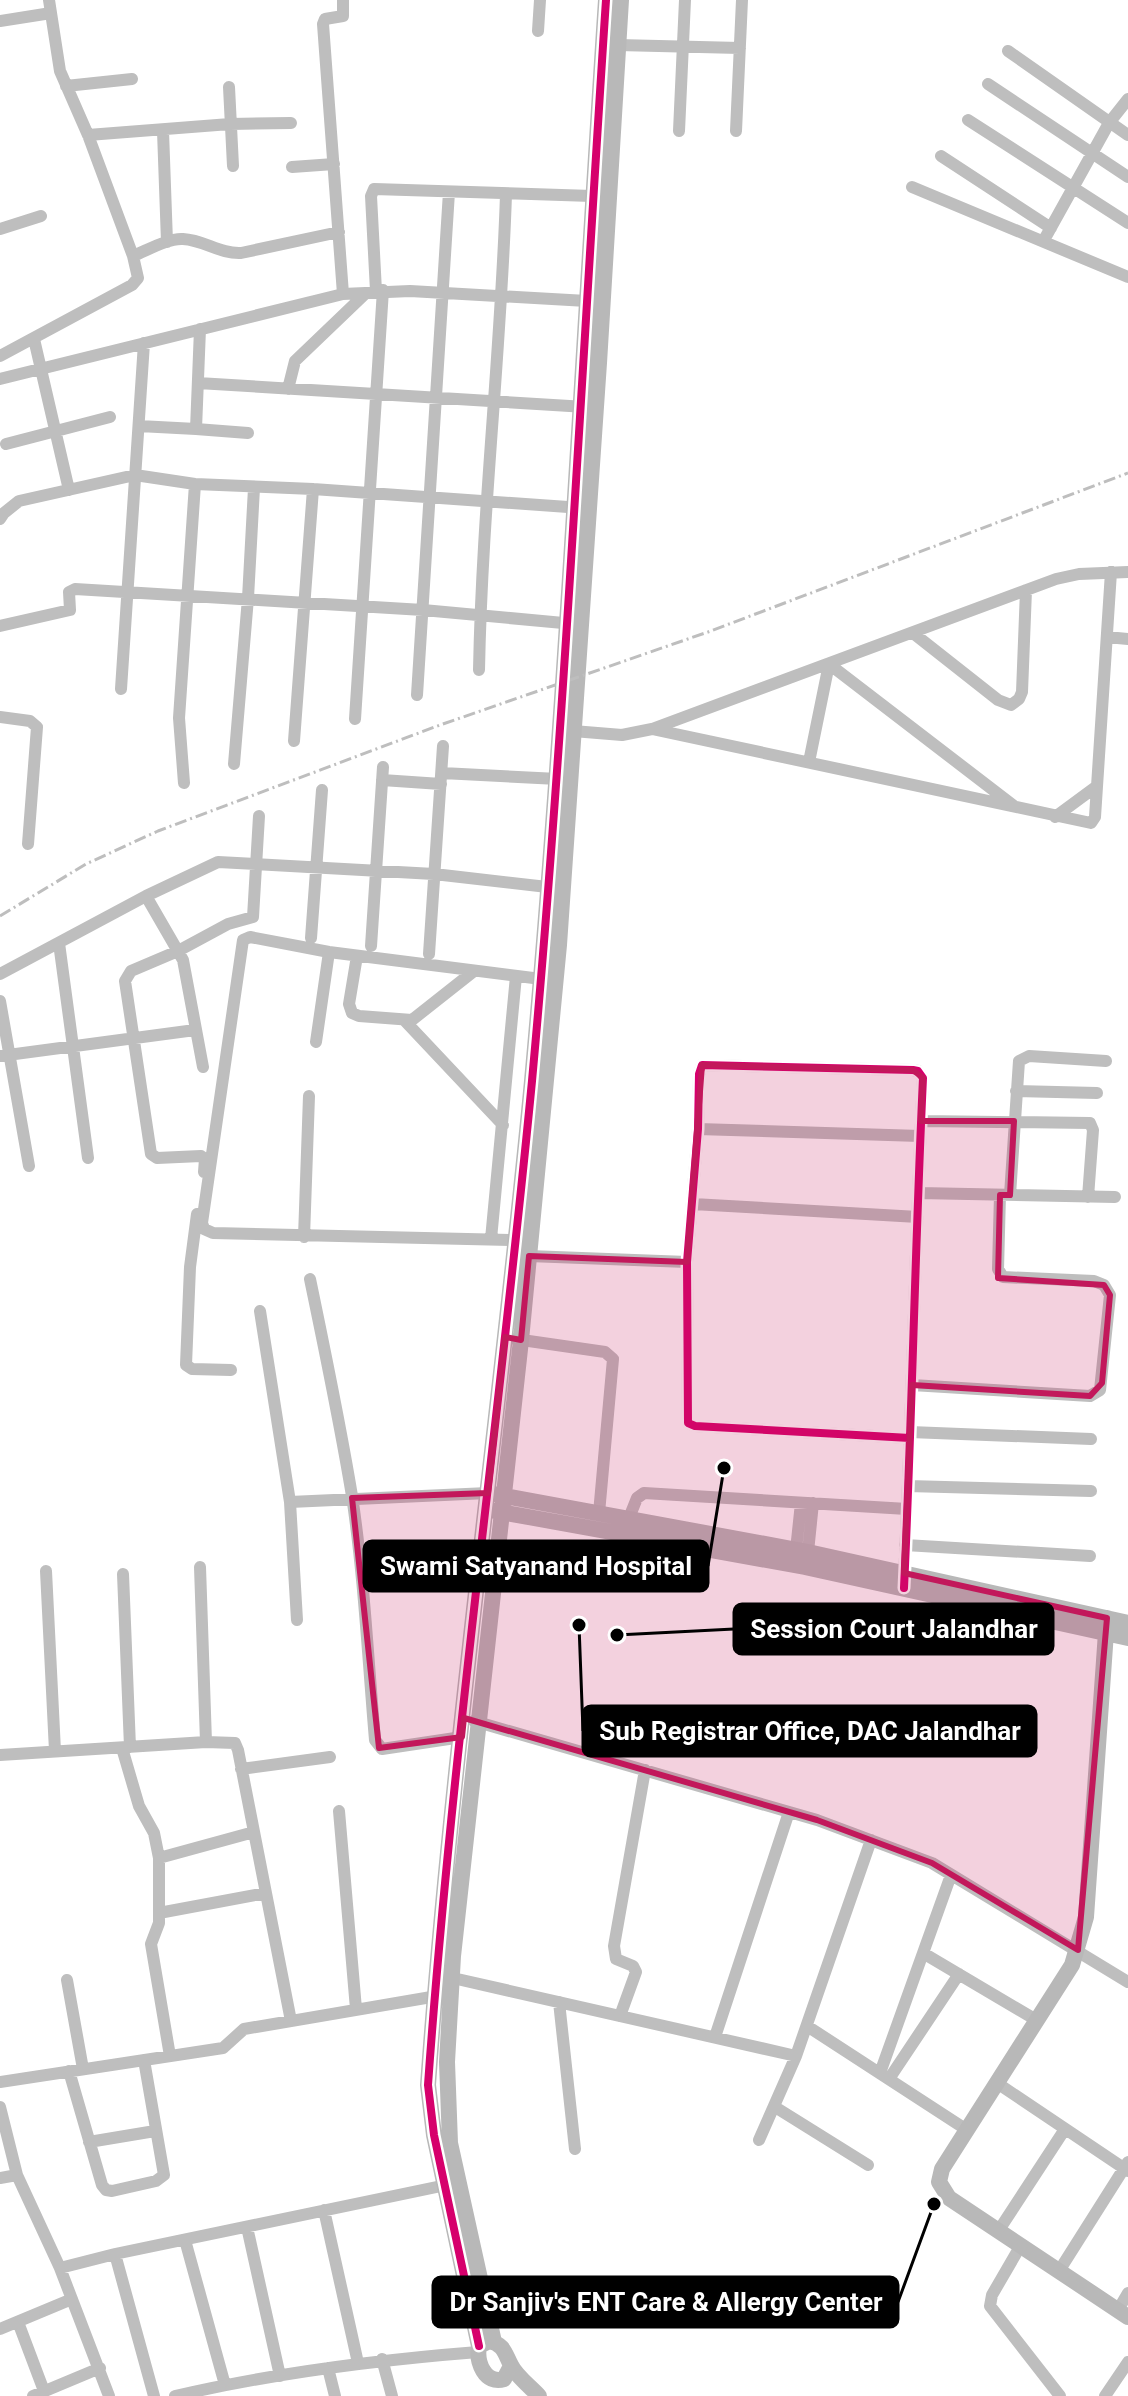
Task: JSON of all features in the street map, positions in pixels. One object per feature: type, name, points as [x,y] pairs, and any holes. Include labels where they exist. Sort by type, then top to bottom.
[{"type":"street","points":[[343,0],[343,16],[325,19],[323,24],[343,294]]},
{"type":"street","points":[[538,31],[540,0]]},
{"type":"street","points":[[589,407],[587,301],[606,0]]},
{"type":"street","points":[[492,2388],[482,2367],[484,2347],[451,2184],[434,2135],[428,2085],[444,1985],[513,1338],[529,1256],[555,888],[558,779],[574,624],[621,0]]},
{"type":"street","points":[[679,131],[685,0]]},
{"type":"street","points":[[736,131],[742,0]]},
{"type":"street","points":[[0,21],[50,6],[60,71],[88,135],[139,274],[137,282],[0,356]]},
{"type":"street","points":[[618,45],[740,48]]},
{"type":"street","points":[[1008,51],[1128,135]]},
{"type":"street","points":[[66,86],[132,79]]},
{"type":"street","points":[[988,84],[1128,177]]},
{"type":"street","points":[[229,87],[233,166]]},
{"type":"street","points":[[1044,240],[1109,123],[1128,99]]},
{"type":"street","points":[[968,120],[1128,223]]},
{"type":"street","points":[[88,135],[230,124],[291,123]]},
{"type":"street","points":[[163,131],[167,242]]},
{"type":"street","points":[[941,156],[1051,228]]},
{"type":"street","points":[[292,167],[334,164]]},
{"type":"street","points":[[912,187],[1128,277]]},
{"type":"street","points":[[355,719],[377,394],[372,193],[379,189],[592,196]]},
{"type":"street","points":[[417,695],[449,192]]},
{"type":"street","points":[[479,670],[485,501],[503,296],[506,194]]},
{"type":"street","points":[[0,229],[41,216]]},
{"type":"street","points":[[133,256],[167,242],[184,239],[227,253],[241,253],[339,232]]},
{"type":"street","points":[[288,389],[295,361],[375,292]]},
{"type":"street","points":[[0,379],[343,294],[444,292],[587,301]]},
{"type":"street","points":[[196,429],[200,329]]},
{"type":"street","points":[[34,339],[69,490]]},
{"type":"street","points":[[121,689],[144,343]]},
{"type":"street","points":[[198,383],[589,407]]},
{"type":"street","points":[[6,444],[110,417]]},
{"type":"street","points":[[139,426],[248,433]]},
{"type":"street","points":[[0,519],[19,501],[135,475],[195,484],[582,508]]},
{"type":"street","points":[[184,783],[179,718],[195,484]]},
{"type":"street","points":[[234,764],[254,488]]},
{"type":"street","points":[[294,741],[313,489]]},
{"type":"street","points":[[652,729],[1091,823],[1095,817],[1111,572]]},
{"type":"street","points":[[573,731],[622,735],[652,729],[1067,576],[1128,572]]},
{"type":"street","points":[[0,626],[70,610],[69,592],[73,589],[423,610],[574,624]]},
{"type":"street","points":[[913,633],[998,700],[1011,705],[1016,703],[1022,692],[1026,590]]},
{"type":"street","points":[[513,1338],[515,1240],[541,979],[573,731],[574,624]]},
{"type":"street","points":[[1107,637],[1128,639]]},
{"type":"street","points":[[809,762],[829,664]]},
{"type":"street","points":[[829,664],[1018,809]]},
{"type":"street","points":[[0,717],[30,721],[37,727],[28,844]]},
{"type":"street","points":[[429,954],[443,746]]},
{"type":"street","points":[[371,946],[382,774],[441,779],[558,779]]},
{"type":"street","points":[[1055,817],[1097,786]]},
{"type":"street","points":[[311,938],[322,790]]},
{"type":"street","points":[[231,1370],[192,1369],[186,1365],[190,1267],[205,1159],[201,1156],[152,1156],[126,977],[131,971],[178,951],[228,924],[253,917],[259,816]]},
{"type":"street","points":[[0,974],[212,864],[257,863],[434,874],[555,888]]},
{"type":"street","points":[[146,896],[183,960],[203,1067]]},
{"type":"street","points":[[515,1240],[213,1233],[204,1229],[202,1223],[241,943],[250,937],[329,952],[541,979]]},
{"type":"street","points":[[59,943],[88,1158]]},
{"type":"street","points":[[316,1042],[329,952]]},
{"type":"street","points":[[357,956],[349,1004],[352,1013],[359,1016],[405,1021],[420,1015],[474,971]]},
{"type":"street","points":[[491,1239],[516,976]]},
{"type":"street","points":[[0,1001],[5,1056],[29,1166]]},
{"type":"street","points":[[405,1021],[503,1125]]},
{"type":"street","points":[[5,1056],[195,1030]]},
{"type":"street","points":[[912,1385],[1090,1396],[1100,1390],[1109,1310],[1108,1290],[1094,1281],[1003,1277],[998,1269],[1018,1066],[1023,1057],[1106,1061]]},
{"type":"street","points":[[904,1580],[905,1545],[907,1509],[908,1486],[910,1435],[912,1385],[919,1193],[920,1136],[923,1078],[918,1071],[702,1065],[687,1262],[686,1419],[691,1426],[910,1435],[1091,1439]]},
{"type":"street","points":[[1016,1091],[1097,1093]]},
{"type":"street","points":[[304,1237],[309,1096]]},
{"type":"street","points":[[921,1121],[1090,1123],[1093,1130],[1088,1197]]},
{"type":"street","points":[[698,1129],[920,1136]]},
{"type":"street","points":[[919,1193],[1115,1197]]},
{"type":"street","points":[[693,1204],[918,1217]]},
{"type":"street","points":[[529,1256],[687,1262]]},
{"type":"street","points":[[310,1279],[352,1498],[377,1746],[388,1749],[462,1737]]},
{"type":"street","points":[[260,1311],[290,1502],[297,1620]]},
{"type":"street","points":[[513,1338],[605,1352],[613,1359],[599,1513]]},
{"type":"street","points":[[908,1486],[1091,1491]]},
{"type":"street","points":[[629,1518],[637,1498],[644,1493],[907,1509]]},
{"type":"street","points":[[290,1502],[352,1498],[494,1503],[599,1513],[629,1518],[680,1536],[802,1551],[904,1580]]},
{"type":"street","points":[[494,1503],[904,1580],[1106,1625],[1128,1623]]},
{"type":"street","points":[[802,1551],[807,1503]]},
{"type":"street","points":[[905,1545],[1090,1556]]},
{"type":"street","points":[[200,1567],[206,1742]]},
{"type":"street","points":[[46,1571],[55,1751]]},
{"type":"street","points":[[123,1574],[126,1748],[139,1806],[154,1833],[159,1858],[158,1932],[151,1944],[170,2056]]},
{"type":"street","points":[[1106,1625],[1128,1638]]},
{"type":"street","points":[[1106,1625],[1086,1917],[1078,1950],[1038,2021],[942,2169],[939,2182],[949,2198],[1123,2314],[1128,2293]]},
{"type":"street","points":[[444,1985],[462,1737],[471,1720]]},
{"type":"street","points":[[471,1720],[789,1812],[932,1863],[1128,1982]]},
{"type":"street","points":[[0,1755],[206,1742],[235,1743],[291,2021]]},
{"type":"street","points":[[241,1769],[330,1757]]},
{"type":"street","points":[[620,2016],[636,1972],[633,1966],[616,1959],[613,1952],[645,1770]]},
{"type":"street","points":[[339,1811],[356,2009]]},
{"type":"street","points":[[715,2037],[789,1812]]},
{"type":"street","points":[[159,1858],[254,1832]]},
{"type":"street","points":[[759,2140],[796,2056],[871,1840]]},
{"type":"street","points":[[884,2076],[951,1875]]},
{"type":"street","points":[[159,1913],[266,1893]]},
{"type":"street","points":[[923,1953],[1038,2021]]},
{"type":"street","points":[[884,2076],[959,1974]]},
{"type":"street","points":[[67,1980],[83,2069]]},
{"type":"street","points":[[0,2082],[223,2048],[241,2030],[356,2009],[444,1985],[559,2002],[796,2056]]},
{"type":"street","points":[[559,2002],[575,2149]]},
{"type":"street","points":[[807,2026],[967,2130]]},
{"type":"street","points":[[69,2071],[102,2185],[112,2191],[162,2178],[164,2172],[144,2060]]},
{"type":"street","points":[[997,2083],[1127,2167],[1059,2271]]},
{"type":"street","points":[[0,2107],[17,2175],[60,2268],[109,2396]]},
{"type":"street","points":[[775,2107],[868,2165]]},
{"type":"street","points":[[999,2230],[1065,2129]]},
{"type":"street","points":[[89,2142],[155,2131]]},
{"type":"street","points":[[0,2178],[17,2175]]},
{"type":"street","points":[[60,2268],[451,2184]]},
{"type":"street","points":[[324,2210],[358,2363]]},
{"type":"street","points":[[247,2227],[280,2376]]},
{"type":"street","points":[[185,2240],[225,2385]]},
{"type":"street","points":[[1021,2245],[992,2295],[990,2306],[1060,2396]]},
{"type":"street","points":[[115,2254],[154,2396]]},
{"type":"street","points":[[1,2325],[18,2322],[72,2299]]},
{"type":"street","points":[[18,2322],[39,2394],[100,2368]]},
{"type":"street","points":[[175,2396],[382,2359],[484,2347],[506,2353],[511,2366],[539,2396]]},
{"type":"street","points":[[382,2359],[392,2396]]},
{"type":"street","points":[[1105,2396],[1128,2362]]},
{"type":"street","points":[[492,2388],[496,2381],[504,2379],[511,2366]]},
{"type":"street","points":[[328,2368],[335,2396]]},
{"type":"street","points":[[251,2381],[254,2396]]},
{"type":"highlighted area","points":[[702,1065],[913,1070],[923,1078],[921,1121],[1014,1121],[1010,1195],[1000,1195],[998,1278],[1104,1285],[1110,1295],[1102,1383],[1090,1396],[912,1385],[904,1573],[1107,1618],[1078,1950],[932,1863],[817,1820],[464,1718],[462,1737],[379,1748],[352,1498],[488,1493],[505,1337],[521,1340],[529,1256],[687,1262]]},
{"type":"railway","points":[[0,916],[86,864],[158,831],[440,725],[708,632],[1128,473]]},
{"type":"cycle path","points":[[479,2346],[434,2135],[428,2085],[450,1833],[519,1207],[544,946],[606,0]]},
{"type":"cycle path","points":[[904,1588],[909,1460],[911,1397],[923,1078],[913,1070],[702,1065],[687,1262],[688,1423],[695,1426],[910,1438]]},
{"type":"place","name":"Swami Satyanand Hospital","points":[[724,1468]]},
{"type":"place","name":"Sub Registrar Office, DAC Jalandhar","points":[[579,1625]]},
{"type":"place","name":"Session Court Jalandhar","points":[[617,1635]]},
{"type":"place","name":"Dr Sanjiv's ENT Care & Allergy Center","points":[[934,2204]]}]
